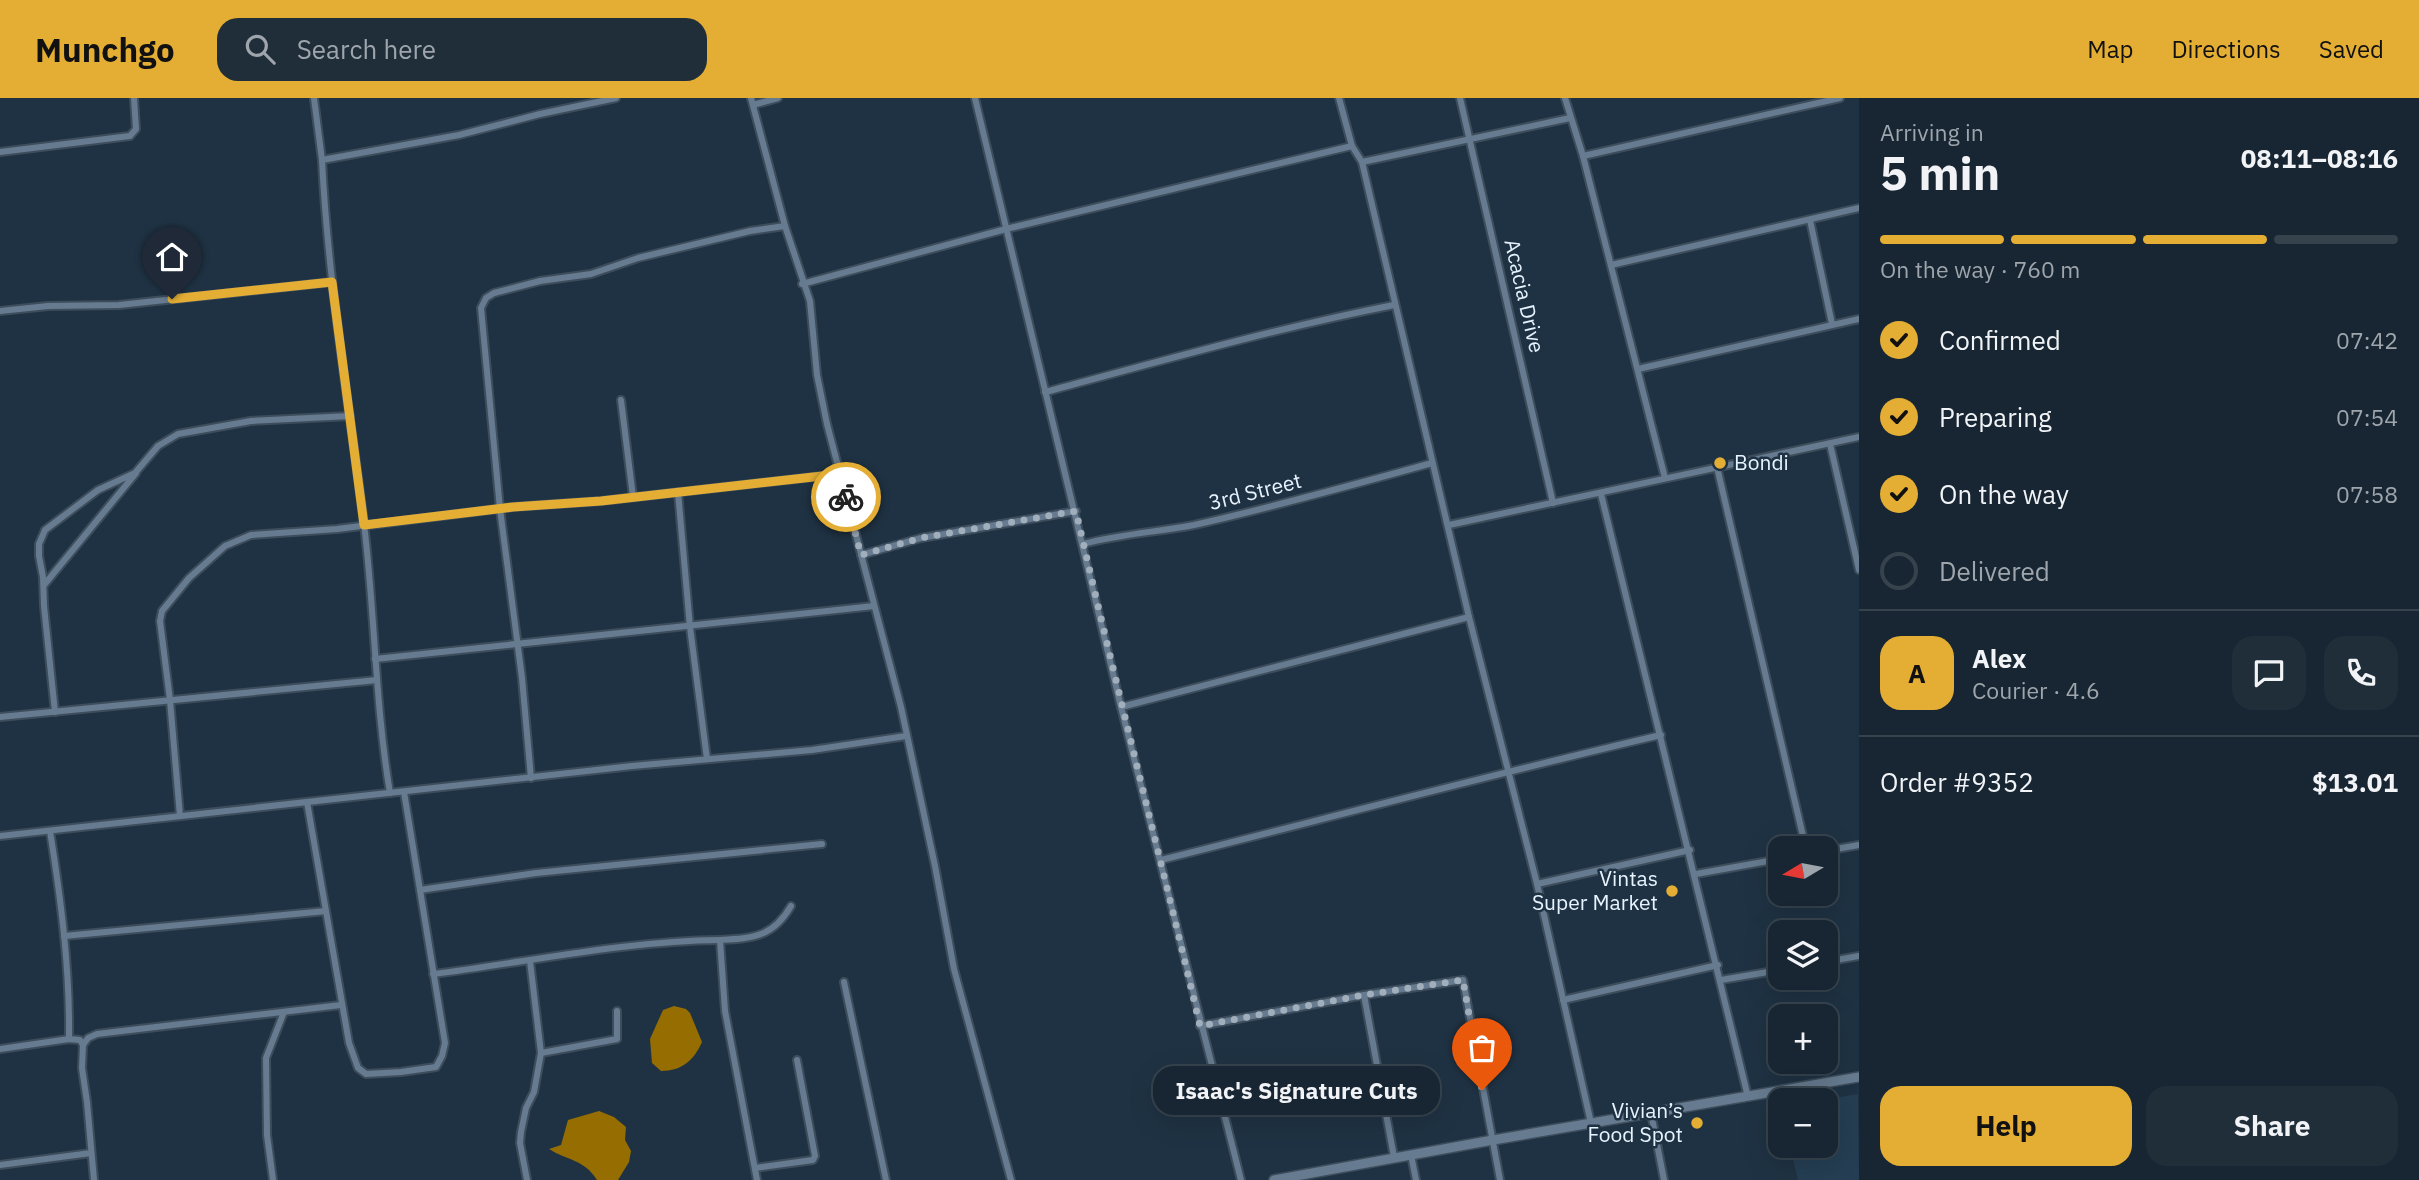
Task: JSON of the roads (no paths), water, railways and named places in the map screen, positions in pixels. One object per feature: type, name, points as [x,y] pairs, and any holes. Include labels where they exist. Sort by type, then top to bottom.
[{"type":"street","points":[[0,152],[130,135],[136,129],[134,98]]},
{"type":"street","points":[[314,98],[332,282],[364,525],[390,793]]},
{"type":"street","points":[[321,160],[459,135],[616,98]]},
{"type":"street","points":[[778,98],[752,102],[785,226],[802,284],[810,301],[817,375],[906,736],[935,866],[954,969],[1011,1180]]},
{"type":"street","points":[[975,98],[1121,707],[1241,1180]]},
{"type":"street","points":[[1339,98],[1352,146],[1362,162],[1591,1123]]},
{"type":"street","name":"Acacia Drive","points":[[1460,98],[1553,503]]},
{"type":"street","points":[[1565,98],[1583,156],[1665,478]]},
{"type":"street","points":[[1583,156],[1840,98]]},
{"type":"street","points":[[1362,162],[1570,118]]},
{"type":"street","points":[[802,284],[1006,229],[1352,146]]},
{"type":"street","points":[[1611,265],[1859,208]]},
{"type":"street","points":[[1810,220],[1832,324]]},
{"type":"street","points":[[531,778],[518,645],[500,509],[481,308],[486,298],[494,293],[540,281],[591,274],[638,258],[750,231],[785,226]]},
{"type":"street","points":[[0,311],[48,306],[119,305],[332,282]]},
{"type":"street","points":[[1045,392],[1219,345],[1394,305]]},
{"type":"street","points":[[1638,369],[1859,319]]},
{"type":"street","points":[[621,400],[633,497]]},
{"type":"street","points":[[44,585],[158,446],[178,434],[251,421],[350,416]]},
{"type":"street","points":[[1449,525],[1859,437]]},
{"type":"street","points":[[1830,444],[1859,570]]},
{"type":"street","name":"3rd Street","points":[[1083,544],[1110,537],[1194,524],[1288,503],[1433,463]]},
{"type":"street","points":[[1717,467],[1803,836]]},
{"type":"street","points":[[55,712],[38,544],[42,533],[98,490],[140,469]]},
{"type":"street","points":[[180,816],[160,621],[162,611],[189,578],[225,546],[251,535],[840,474]]},
{"type":"street","points":[[678,492],[690,627],[707,759]]},
{"type":"street","points":[[1601,494],[1696,874],[1748,1097]]},
{"type":"street","points":[[861,555],[921,538],[1076,511]]},
{"type":"street","points":[[375,659],[874,606]]},
{"type":"street","points":[[1121,707],[1469,617]]},
{"type":"street","points":[[0,717],[377,680]]},
{"type":"street","points":[[1161,860],[1507,771],[1661,735]]},
{"type":"street","points":[[0,836],[707,759],[812,750],[906,736]]},
{"type":"street","points":[[307,802],[341,1005],[355,1063],[366,1074],[389,1073],[436,1067],[445,1043],[404,792]]},
{"type":"street","points":[[50,831],[69,984],[69,1039]]},
{"type":"street","points":[[420,890],[536,873],[822,844]]},
{"type":"street","points":[[1838,849],[1859,845]]},
{"type":"street","points":[[1536,884],[1690,850]]},
{"type":"street","points":[[1696,874],[1768,861]]},
{"type":"street","points":[[433,974],[602,948],[739,939],[772,930],[791,906]]},
{"type":"street","points":[[64,936],[326,911]]},
{"type":"street","points":[[720,940],[724,1011],[757,1180]]},
{"type":"street","points":[[1838,960],[1859,956]]},
{"type":"street","points":[[527,1180],[520,1143],[521,1132],[526,1108],[534,1092],[541,1053],[530,961]]},
{"type":"street","points":[[1563,1000],[1718,965]]},
{"type":"street","points":[[1721,980],[1768,972]]},
{"type":"street","points":[[1200,1026],[1364,995],[1463,980],[1500,1180]]},
{"type":"street","points":[[844,982],[886,1180]]},
{"type":"street","points":[[1364,995],[1394,1157]]},
{"type":"street","points":[[94,1180],[87,1102],[82,1078],[83,1045],[88,1038],[97,1034],[341,1005]]},
{"type":"street","points":[[541,1053],[617,1040],[617,1011]]},
{"type":"street","points":[[273,1180],[267,1135],[266,1058],[284,1012]]},
{"type":"street","points":[[0,1049],[69,1039],[80,1040],[83,1045]]},
{"type":"street","points":[[755,1168],[813,1160],[815,1156],[797,1060]]},
{"type":"street","points":[[1274,1180],[1859,1077]]},
{"type":"street","points":[[1651,1113],[1664,1180]]},
{"type":"street","points":[[0,1165],[91,1153]]},
{"type":"street","points":[[1411,1155],[1416,1180]]},
{"type":"place","name":"Bondi","points":[[1720,463]]},
{"type":"place","name":"Vintas Super Market","points":[[1672,891]]},
{"type":"place","name":"Isaac's Signature Cuts","points":[[1482,1090]]},
{"type":"place","name":"Vivian’s Food Spot","points":[[1697,1123]]}]
